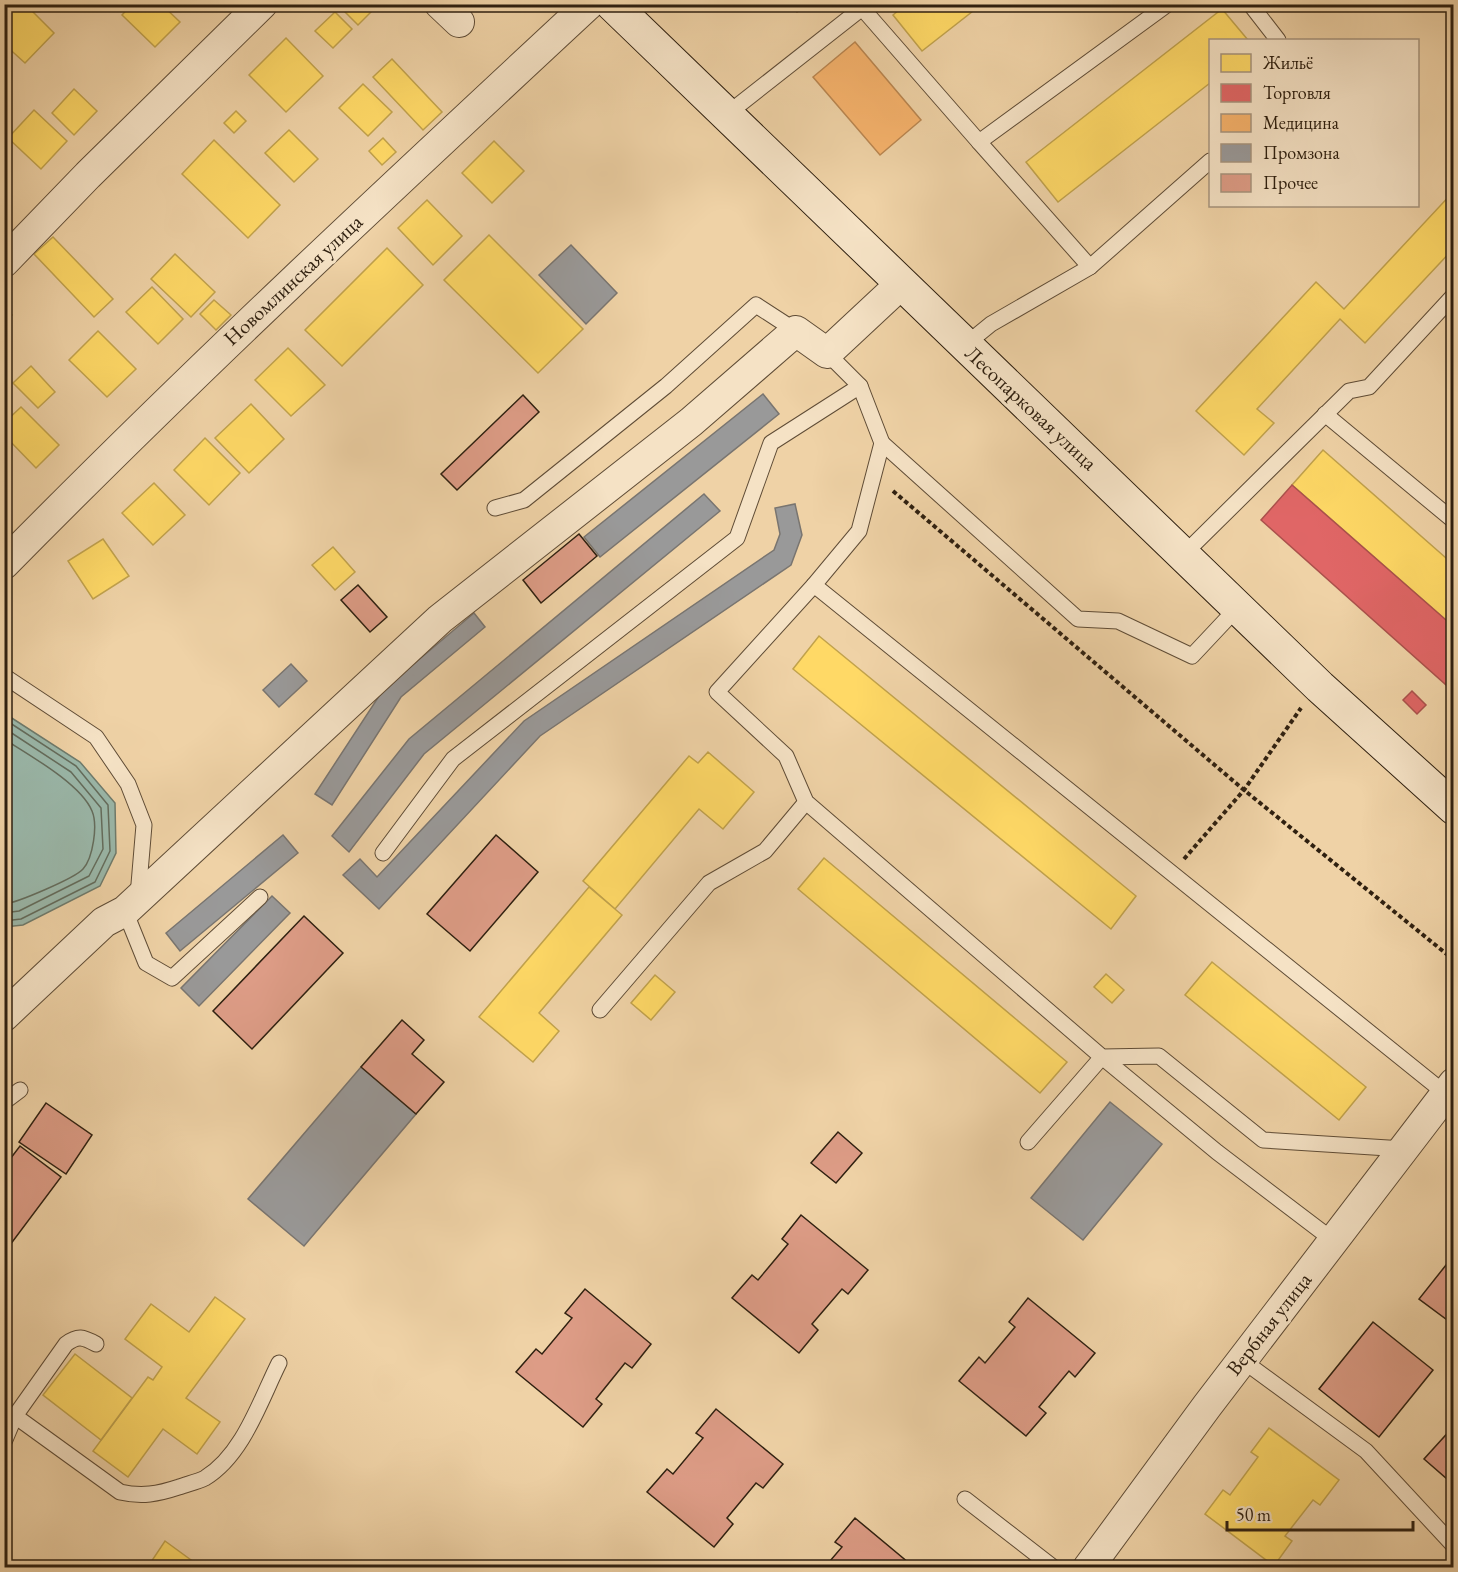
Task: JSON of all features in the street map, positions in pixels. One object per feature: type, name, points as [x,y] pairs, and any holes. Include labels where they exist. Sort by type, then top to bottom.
[{"type":"main road","name":"Лесопарковая улица","points":[[612,4],[1320,687],[1454,808]]},
{"type":"street","points":[[4,262],[88,175],[261,4]]},
{"type":"street","name":"Новомлинская улица","points":[[4,564],[133,433],[279,292],[589,4]]},
{"type":"street","points":[[4,1016],[104,922],[131,905],[440,619],[691,422],[796,330],[827,353],[901,284]]},
{"type":"street","name":"Вербная улица","points":[[1089,1568],[1242,1360],[1450,1089]]},
{"type":"lane","points":[[979,142],[1168,4]]},
{"type":"lane","points":[[1251,4],[1277,39]]},
{"type":"lane","points":[[726,115],[864,6],[979,142],[1090,267]]},
{"type":"lane","points":[[964,346],[991,324],[1090,267],[1209,162]]},
{"type":"lane","points":[[1184,554],[1349,391],[1369,387],[1454,295]]},
{"type":"lane","points":[[495,507],[524,500],[666,386],[756,305],[796,330]]},
{"type":"lane","points":[[827,353],[860,386],[882,443],[1078,619],[1118,621],[1192,656],[1238,607]]},
{"type":"lane","points":[[383,853],[453,759],[737,538],[771,443],[860,386]]},
{"type":"lane","points":[[1324,414],[1454,521]]},
{"type":"lane","points":[[882,443],[859,531],[814,585],[717,692],[786,756],[806,802],[1102,1057],[1217,1152],[1334,1241]]},
{"type":"lane","points":[[814,585],[1171,873],[1450,1089]]},
{"type":"lane","points":[[4,676],[96,737],[129,784],[144,825],[131,905],[146,963],[172,978],[260,897]]},
{"type":"lane","points":[[600,1010],[709,883],[765,852],[806,802]]},
{"type":"lane","points":[[1028,1142],[1102,1057],[1159,1056],[1263,1140],[1406,1149]]},
{"type":"lane","points":[[4,1102],[20,1090]]},
{"type":"lane","points":[[4,1442],[15,1416],[66,1344],[75,1337],[84,1337],[96,1344]]},
{"type":"lane","points":[[1242,1360],[1366,1451],[1454,1546]]},
{"type":"lane","points":[[15,1416],[120,1492],[157,1495],[204,1479],[220,1465],[239,1443],[279,1363]]},
{"type":"lane","points":[[965,1499],[1054,1568]]},
{"type":"path","points":[[893,491],[1244,790],[1454,960]]},
{"type":"path","points":[[1171,873],[1244,790],[1301,708]]},
{"type":"water","points":[[4,713],[80,762],[115,803],[116,853],[100,886],[23,925],[5,927]]},
{"type":"building: Жильё","points":[[13,4],[25,4],[54,33],[25,63],[4,44],[4,13]]},
{"type":"building: Жильё","points":[[132,4],[161,4],[180,22],[155,47],[122,15]]},
{"type":"building: Жильё","points":[[337,4],[378,4],[378,5],[358,25]]},
{"type":"building: Жильё","points":[[906,4],[982,4],[922,51],[893,15]]},
{"type":"building: Жильё","points":[[1222,9],[1247,39],[1209,39],[1209,84],[1058,202],[1026,162]]},
{"type":"building: Жильё","points":[[335,12],[352,29],[333,48],[315,31]]},
{"type":"building: Жильё","points":[[286,38],[323,76],[286,112],[249,75]]},
{"type":"building: Жильё","points":[[392,59],[442,112],[423,130],[373,77]]},
{"type":"building: Жильё","points":[[363,84],[392,112],[368,136],[339,108]]},
{"type":"building: Жильё","points":[[74,89],[97,111],[74,135],[52,113]]},
{"type":"building: Жильё","points":[[34,110],[67,141],[41,169],[8,138]]},
{"type":"building: Жильё","points":[[236,111],[246,121],[234,133],[224,123]]},
{"type":"building: Жильё","points":[[289,130],[318,159],[294,182],[265,153]]},
{"type":"building: Жильё","points":[[383,138],[396,152],[382,165],[369,151]]},
{"type":"building: Жильё","points":[[214,140],[280,205],[248,238],[182,174]]},
{"type":"building: Жильё","points":[[494,141],[524,171],[492,203],[462,173]]},
{"type":"building: Жильё","points":[[1453,192],[1454,248],[1365,343],[1340,319],[1257,409],[1274,423],[1244,455],[1196,411],[1316,282],[1344,309]]},
{"type":"building: Жильё","points":[[427,200],[462,236],[433,265],[398,228]]},
{"type":"building: Жильё","points":[[489,235],[583,329],[538,373],[444,280]]},
{"type":"building: Жильё","points":[[53,237],[113,299],[94,317],[34,254]]},
{"type":"building: Жильё","points":[[387,248],[423,285],[342,366],[305,330]]},
{"type":"building: Жильё","points":[[175,254],[215,292],[191,317],[151,279]]},
{"type":"building: Жильё","points":[[152,287],[183,319],[158,344],[126,312]]},
{"type":"building: Жильё","points":[[214,300],[231,315],[216,330],[200,314]]},
{"type":"building: Жильё","points":[[4,307],[12,315],[4,322]]},
{"type":"building: Жильё","points":[[98,331],[136,369],[107,397],[69,360]]},
{"type":"building: Жильё","points":[[288,348],[325,385],[291,416],[255,380]]},
{"type":"building: Жильё","points":[[31,366],[55,392],[38,408],[13,383]]},
{"type":"building: Жильё","points":[[251,404],[284,439],[249,473],[215,438]]},
{"type":"building: Жильё","points":[[21,407],[59,445],[36,468],[4,435],[4,423]]},
{"type":"building: Жильё","points":[[205,438],[240,473],[209,505],[174,470]]},
{"type":"building: Жильё","points":[[1323,450],[1454,565],[1454,627],[1292,485]]},
{"type":"building: Жильё","points":[[154,483],[185,515],[153,545],[122,513]]},
{"type":"building: Жильё","points":[[103,539],[129,576],[93,599],[68,561]]},
{"type":"building: Жильё","points":[[333,547],[355,572],[335,590],[312,565]]},
{"type":"building: Жильё","points":[[819,636],[1136,896],[1111,929],[793,669]]},
{"type":"building: Жильё","points":[[708,752],[754,792],[723,829],[699,809],[615,909],[583,881],[689,756],[698,763]]},
{"type":"building: Жильё","points":[[824,858],[1067,1062],[1040,1093],[798,889]]},
{"type":"building: Жильё","points":[[589,887],[622,915],[539,1013],[559,1031],[533,1062],[479,1017]]},
{"type":"building: Жильё","points":[[1212,962],[1366,1087],[1339,1120],[1185,995]]},
{"type":"building: Жильё","points":[[1106,974],[1124,990],[1112,1003],[1094,987]]},
{"type":"building: Жильё","points":[[655,975],[675,992],[651,1020],[631,1003]]},
{"type":"building: Жильё","points":[[215,1297],[245,1319],[186,1398],[220,1422],[197,1454],[163,1429],[128,1477],[93,1451],[148,1377],[153,1380],[162,1367],[125,1339],[151,1304],[189,1332]]},
{"type":"building: Жильё","points":[[75,1354],[132,1398],[101,1440],[43,1395]]},
{"type":"building: Жильё","points":[[1269,1428],[1339,1480],[1320,1505],[1313,1500],[1285,1536],[1292,1541],[1274,1566],[1205,1514],[1223,1490],[1230,1495],[1258,1457],[1251,1452]]},
{"type":"building: Жильё","points":[[165,1541],[202,1568],[147,1568]]},
{"type":"building: Торговля","points":[[1292,485],[1454,627],[1454,692],[1261,520]]},
{"type":"building: Торговля","points":[[1412,691],[1426,705],[1417,714],[1403,700]]},
{"type":"building: Медицина","points":[[791,4],[807,4],[797,12]]},
{"type":"building: Медицина","points":[[855,42],[921,120],[880,155],[813,77]]},
{"type":"building: Промзона","points":[[571,245],[617,293],[586,324],[539,275]]},
{"type":"building: Промзона","points":[[763,394],[779,414],[600,557],[584,537]]},
{"type":"building: Промзона","points":[[704,494],[720,511],[424,754],[349,852],[332,836],[409,739]]},
{"type":"building: Промзона","points":[[795,504],[802,535],[791,565],[540,736],[379,909],[343,875],[360,859],[377,877],[524,721],[774,550],[780,534],[775,508]]},
{"type":"building: Промзона","points":[[474,613],[485,627],[401,697],[332,805],[315,794],[383,690]]},
{"type":"building: Промзона","points":[[291,664],[307,681],[279,707],[263,690]]},
{"type":"building: Промзона","points":[[283,835],[298,853],[180,951],[166,933]]},
{"type":"building: Промзона","points":[[272,896],[290,913],[199,1006],[181,988]]},
{"type":"building: Промзона","points":[[361,1067],[416,1114],[304,1246],[248,1199]]},
{"type":"building: Промзона","points":[[1110,1102],[1162,1144],[1083,1240],[1031,1198]]},
{"type":"building: Прочее","points":[[523,395],[539,412],[457,490],[441,474]]},
{"type":"building: Прочее","points":[[579,534],[597,556],[541,603],[523,580]]},
{"type":"building: Прочее","points":[[358,585],[387,617],[370,632],[341,600]]},
{"type":"building: Прочее","points":[[496,835],[538,872],[470,951],[427,914]]},
{"type":"building: Прочее","points":[[304,916],[343,953],[252,1049],[213,1011]]},
{"type":"building: Прочее","points":[[402,1020],[424,1040],[412,1054],[444,1082],[416,1114],[361,1067]]},
{"type":"building: Прочее","points":[[46,1103],[92,1135],[66,1174],[19,1142]]},
{"type":"building: Прочее","points":[[838,1132],[862,1153],[836,1183],[811,1163]]},
{"type":"building: Прочее","points":[[20,1146],[61,1177],[4,1253],[4,1167]]},
{"type":"building: Прочее","points":[[801,1215],[868,1270],[848,1294],[842,1289],[812,1324],[818,1330],[799,1353],[732,1298],[752,1275],[758,1280],[788,1244],[782,1239]]},
{"type":"building: Прочее","points":[[1454,1255],[1454,1325],[1419,1299]]},
{"type":"building: Прочее","points":[[585,1289],[651,1344],[632,1368],[625,1363],[596,1399],[602,1404],[583,1427],[516,1372],[536,1349],[542,1354],[572,1318],[565,1313]]},
{"type":"building: Прочее","points":[[1028,1298],[1095,1353],[1075,1377],[1069,1371],[1039,1407],[1046,1413],[1026,1436],[959,1381],[979,1357],[985,1363],[1015,1327],[1009,1322]]},
{"type":"building: Прочее","points":[[1373,1322],[1433,1370],[1379,1437],[1319,1389]]},
{"type":"building: Прочее","points":[[716,1409],[783,1464],[763,1488],[756,1483],[727,1518],[733,1524],[714,1547],[647,1492],[667,1469],[673,1474],[703,1438],[696,1433]]},
{"type":"building: Прочее","points":[[1454,1427],[1454,1485],[1424,1459]]},
{"type":"building: Прочее","points":[[855,1518],[915,1568],[824,1568],[842,1547],[835,1542]]}]
